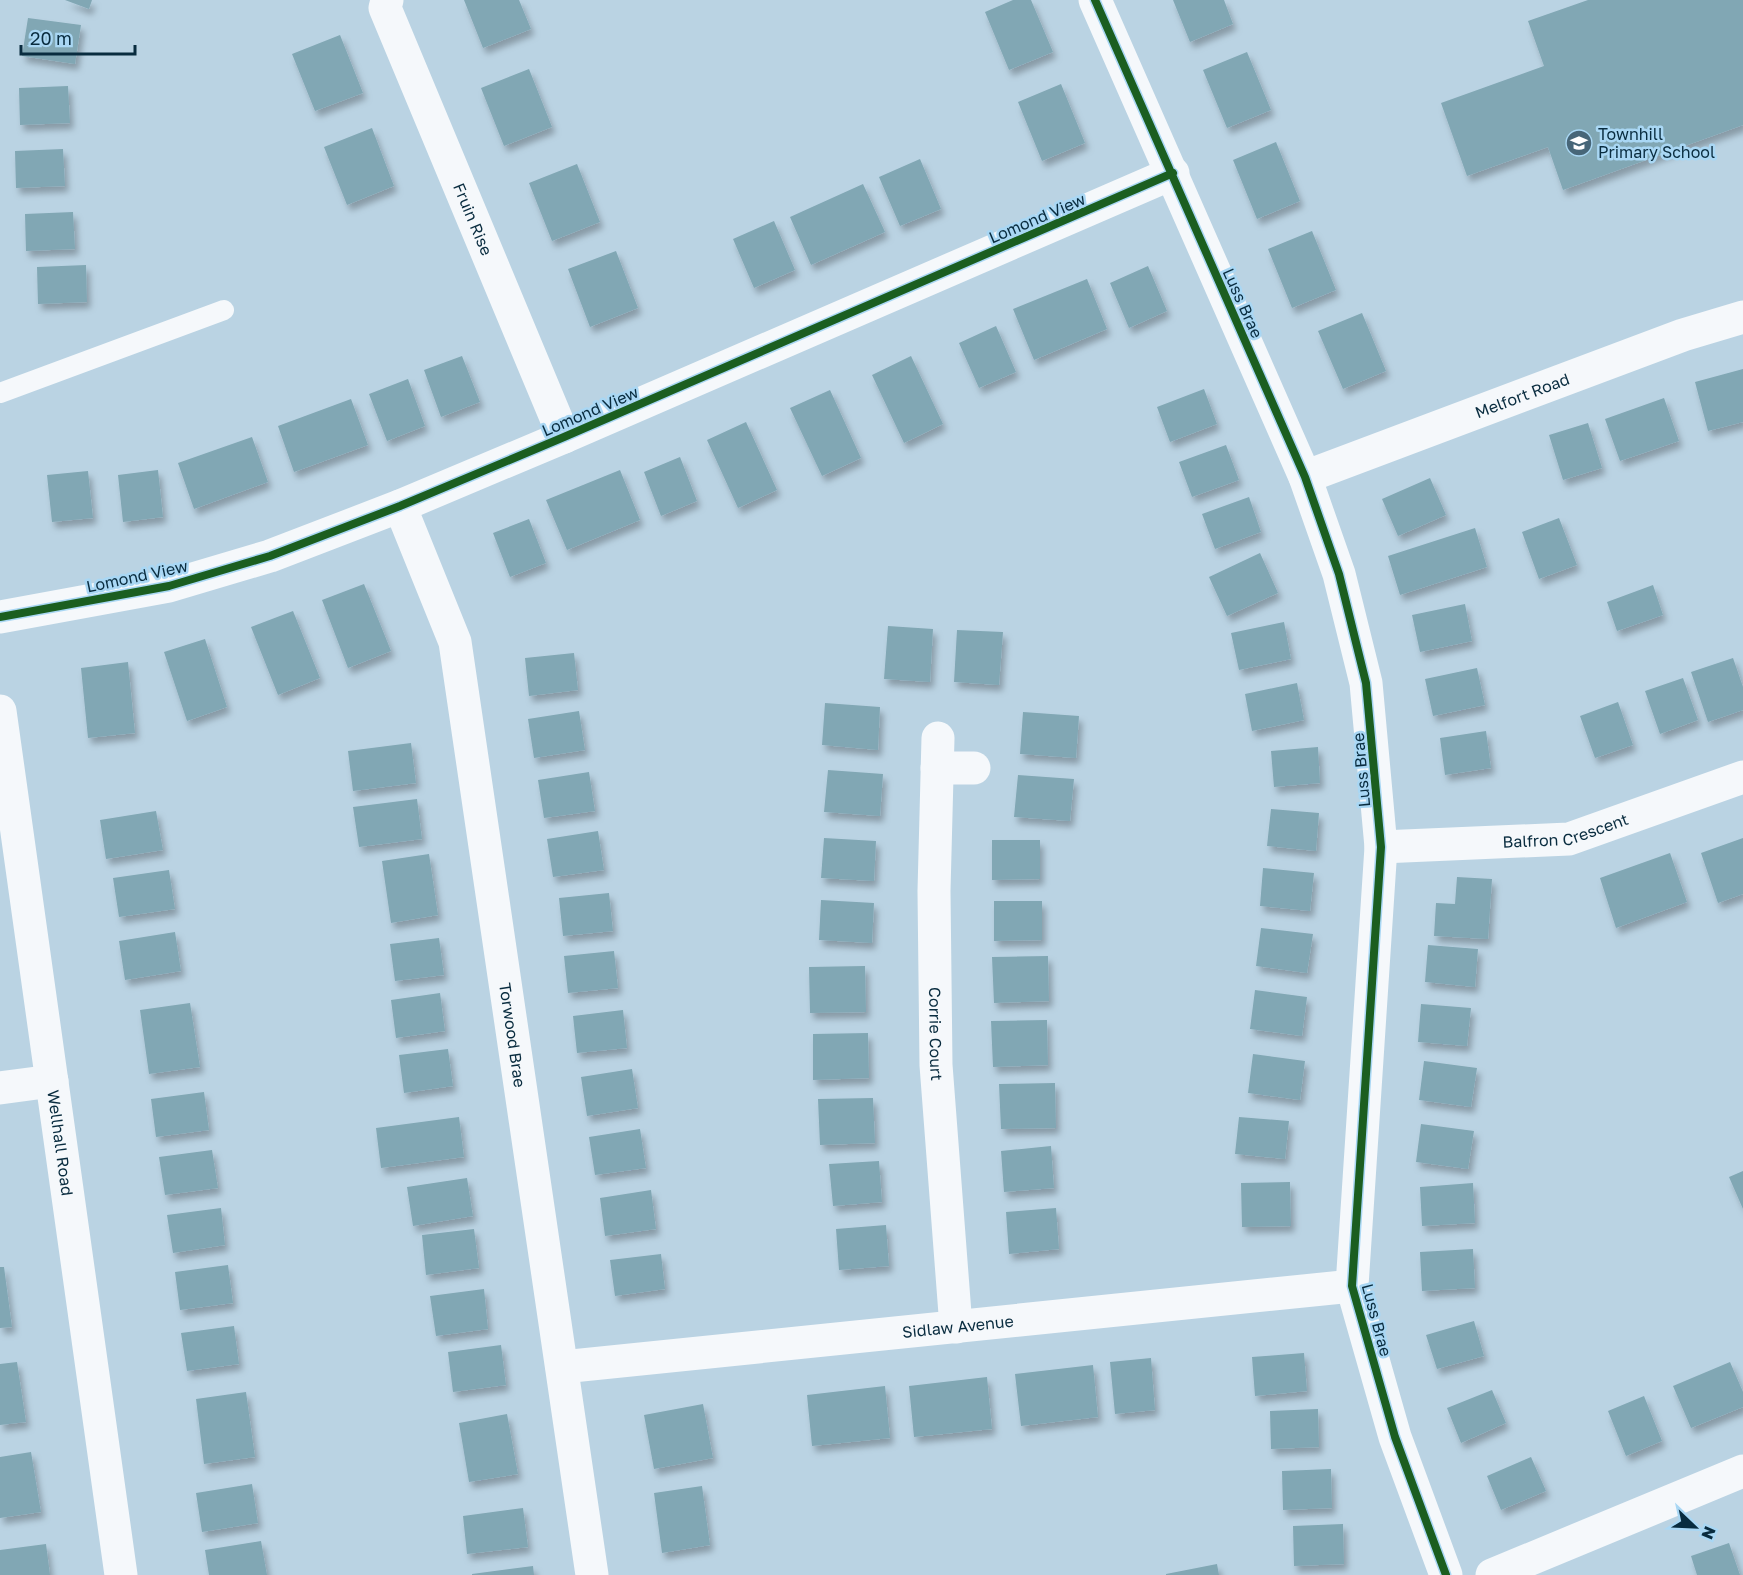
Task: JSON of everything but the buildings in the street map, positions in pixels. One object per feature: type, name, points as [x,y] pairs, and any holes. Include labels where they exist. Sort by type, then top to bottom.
[{"type":"street","name":"Fruin Rise","points":[[387,0],[385,8],[564,437]]},
{"type":"street","name":"Luss Brae","points":[[1095,0],[1305,477],[1339,574],[1366,683],[1382,847],[1352,1286],[1395,1437],[1446,1575]]},
{"type":"street","name":"Lomond View","points":[[0,617],[169,586],[270,556],[400,506],[564,437],[1173,174]]},
{"type":"street","name":"Melfort Road","points":[[1305,477],[1683,335],[1743,317]]},
{"type":"street","name":"Torwood Brae","points":[[400,506],[455,642],[592,1575]]},
{"type":"street","name":"Wellhall Road","points":[[0,711],[121,1575]]},
{"type":"street","name":"Corrie Court","points":[[956,1327],[936,1065],[934,891],[937,753],[974,768]]},
{"type":"street","name":"Balfron Crescent","points":[[1382,847],[1569,839],[1743,777]]},
{"type":"street","points":[[0,1088],[52,1081]]},
{"type":"street","name":"Sidlaw Avenue","points":[[562,1367],[1352,1286]]},
{"type":"street","points":[[1492,1575],[1743,1470]]},
{"type":"lane","points":[[0,393],[224,310]]},
{"type":"cycle path","points":[[1095,0],[1305,477],[1339,574],[1366,683],[1381,847],[1352,1286],[1395,1437],[1446,1575]]},
{"type":"cycle path","points":[[0,617],[169,586],[270,556],[400,506],[564,437],[1173,173]]},
{"type":"place","name":"Townhill Primary School","points":[[1579,143]]}]
